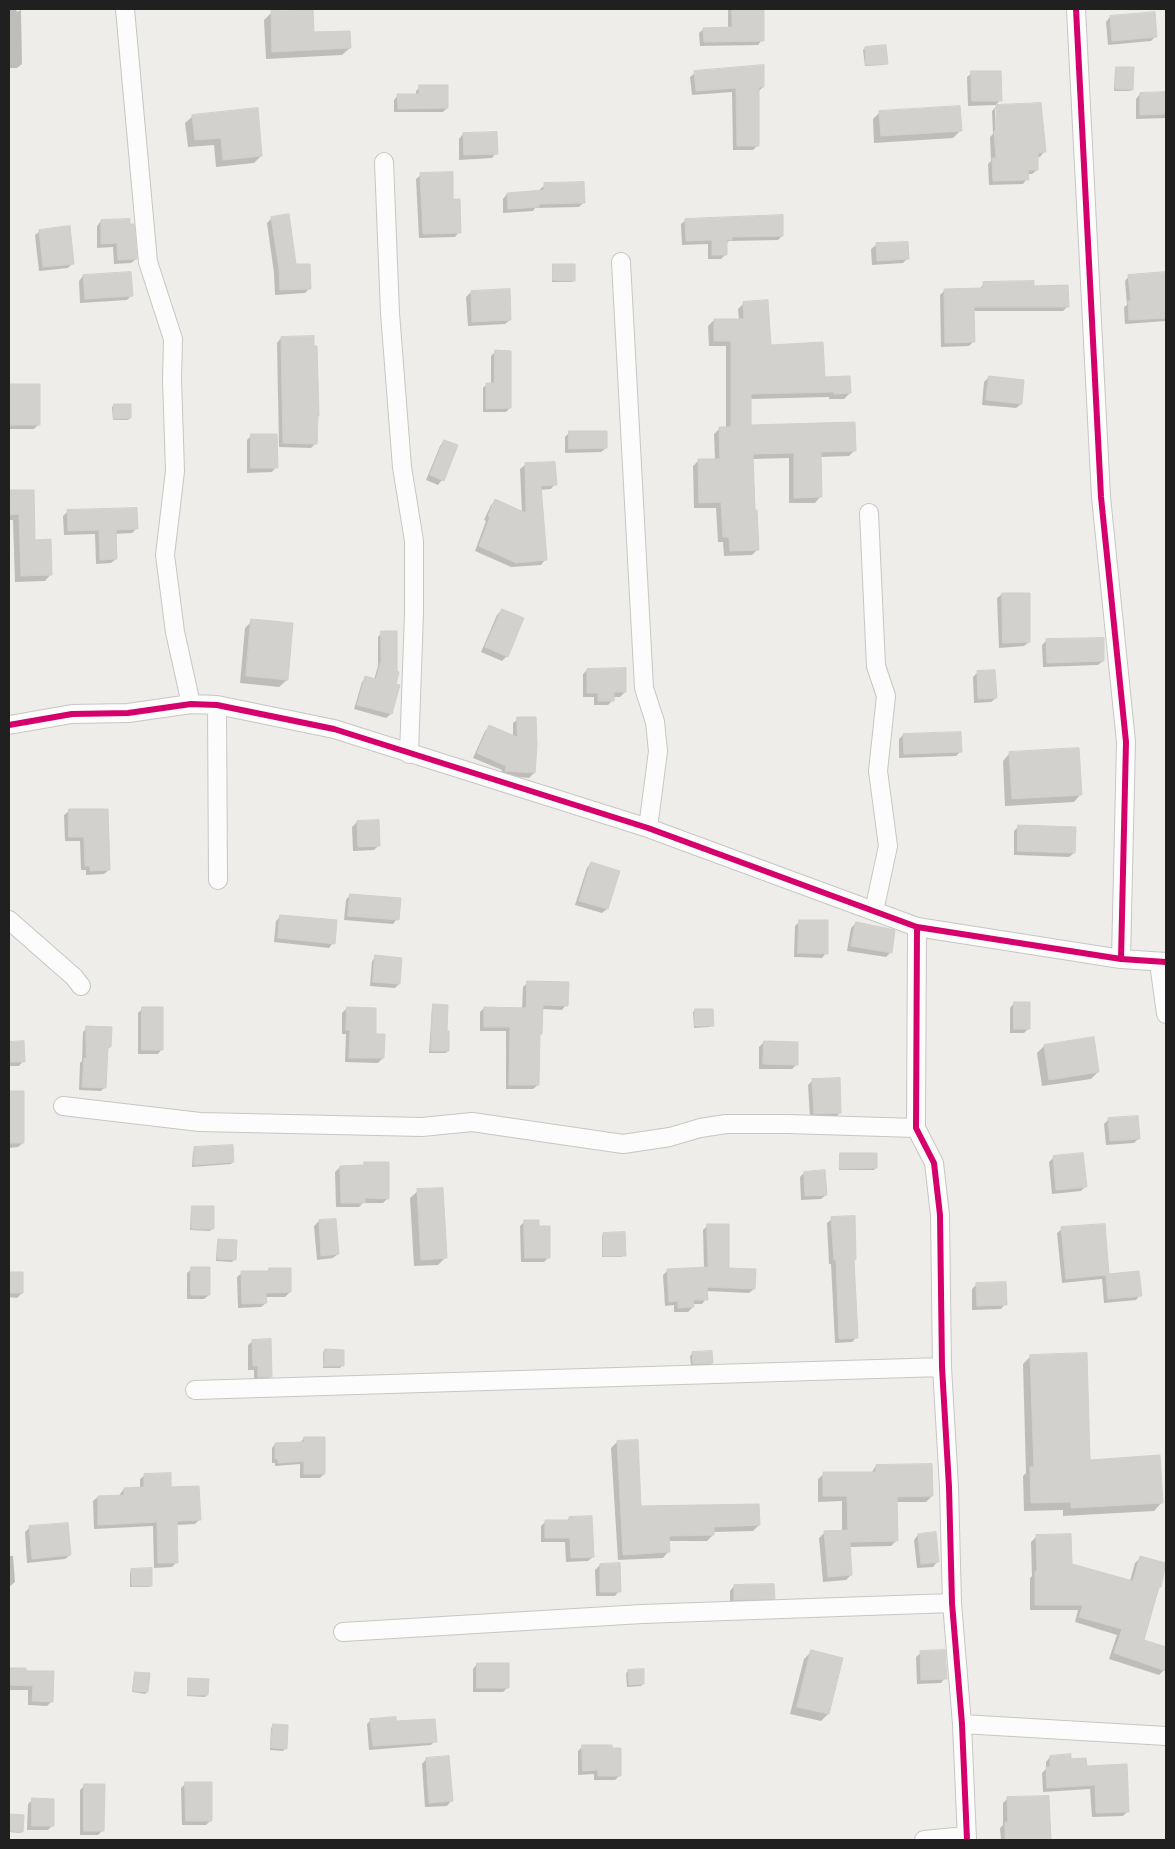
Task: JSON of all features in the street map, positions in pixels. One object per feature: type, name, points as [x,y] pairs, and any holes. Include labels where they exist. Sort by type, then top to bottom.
[{"type":"street","points":[[124,9],[148,262],[173,339],[172,379],[175,471],[165,556],[175,632],[191,704]]},
{"type":"street","points":[[1076,9],[1101,497],[1126,742],[1121,959]]},
{"type":"street","points":[[384,162],[390,313],[402,467],[414,541],[414,613],[409,754]]},
{"type":"street","points":[[621,262],[644,688],[655,722],[658,751],[648,828]]},
{"type":"street","points":[[869,513],[876,666],[886,696],[878,771],[888,846],[874,911]]},
{"type":"street","points":[[9,725],[72,714],[128,713],[191,704],[218,705],[334,729],[648,828],[917,927],[1121,959],[1162,962],[1166,1014]]},
{"type":"street","points":[[218,705],[218,880]]},
{"type":"street","points":[[9,920],[74,976],[81,986]]},
{"type":"street","points":[[917,927],[916,1128],[934,1163],[940,1215],[942,1367],[949,1487],[952,1603],[962,1724],[967,1838],[924,1840]]},
{"type":"street","points":[[63,1106],[200,1122],[422,1127],[472,1122],[623,1144],[670,1137],[700,1128],[726,1124],[916,1128]]},
{"type":"street","points":[[194,1390],[942,1367]]},
{"type":"street","points":[[343,1632],[642,1614],[952,1603]]},
{"type":"street","points":[[962,1724],[1166,1736]]},
{"type":"building","points":[[313,9],[314,32],[350,31],[351,48],[272,52],[271,11]]},
{"type":"building","points":[[732,9],[764,9],[764,41],[704,42],[703,28],[732,27]]},
{"type":"building","points":[[1155,12],[1157,37],[1112,41],[1110,16]]},
{"type":"building","points":[[886,45],[888,64],[866,65],[865,47]]},
{"type":"building","points":[[764,65],[764,87],[759,87],[759,146],[737,146],[736,88],[696,91],[694,71]]},
{"type":"building","points":[[1116,67],[1134,67],[1133,90],[1116,89]]},
{"type":"building","points":[[971,71],[1001,71],[1002,101],[972,101]]},
{"type":"building","points":[[419,85],[448,85],[448,108],[398,109],[397,94],[419,94]]},
{"type":"building","points":[[1166,92],[1166,114],[1140,115],[1140,93]]},
{"type":"building","points":[[1041,103],[1046,152],[1038,153],[1038,170],[1028,170],[1029,180],[993,181],[992,158],[996,158],[994,131],[997,131],[996,105]]},
{"type":"building","points":[[960,106],[962,131],[881,136],[879,111]]},
{"type":"building","points":[[258,108],[262,156],[223,160],[221,138],[195,140],[192,115]]},
{"type":"building","points":[[497,132],[498,154],[464,155],[463,133]]},
{"type":"building","points":[[453,172],[453,199],[460,199],[461,233],[423,234],[420,173]]},
{"type":"building","points":[[584,182],[585,203],[539,204],[539,207],[508,209],[507,193],[544,190],[544,183]]},
{"type":"building","points":[[289,214],[296,264],[310,264],[311,289],[280,290],[279,268],[271,217]]},
{"type":"building","points":[[783,215],[783,236],[732,237],[732,240],[727,240],[727,255],[712,255],[712,240],[686,241],[685,219]]},
{"type":"building","points":[[130,219],[130,224],[134,224],[137,259],[118,260],[117,243],[101,244],[101,220]]},
{"type":"building","points":[[70,226],[74,264],[43,267],[39,230]]},
{"type":"building","points":[[908,242],[909,259],[877,261],[876,243]]},
{"type":"building","points":[[553,264],[575,264],[575,281],[553,280]]},
{"type":"building","points":[[131,272],[133,296],[85,299],[83,275]]},
{"type":"building","points":[[1166,272],[1166,318],[1129,320],[1128,301],[1131,301],[1128,275]]},
{"type":"building","points":[[1034,281],[1034,286],[1068,285],[1069,307],[974,307],[975,342],[945,343],[944,289],[983,288],[983,282]]},
{"type":"building","points":[[510,289],[511,320],[472,322],[471,291]]},
{"type":"building","points":[[768,300],[771,345],[823,342],[825,377],[850,376],[851,393],[751,394],[751,425],[855,422],[856,451],[821,452],[822,497],[794,498],[794,453],[753,454],[759,550],[730,551],[729,537],[723,537],[721,502],[699,503],[698,459],[720,459],[719,427],[731,427],[731,341],[714,341],[714,319],[744,319],[743,302]]},
{"type":"building","points":[[314,336],[314,346],[317,346],[319,416],[317,444],[283,443],[281,337]]},
{"type":"building","points":[[495,350],[511,351],[511,408],[486,409],[486,383],[494,383]]},
{"type":"building","points":[[989,376],[1024,380],[1022,404],[986,400]]},
{"type":"building","points":[[9,384],[40,384],[40,425],[9,425]]},
{"type":"building","points":[[114,404],[131,404],[131,418],[114,419]]},
{"type":"building","points":[[569,431],[607,431],[607,448],[569,449]]},
{"type":"building","points":[[251,434],[277,434],[278,468],[251,468]]},
{"type":"building","points":[[444,440],[458,445],[444,481],[430,475]]},
{"type":"building","points":[[555,462],[557,485],[541,486],[547,560],[516,563],[479,546],[495,499],[526,513],[525,463]]},
{"type":"building","points":[[9,490],[34,490],[35,540],[51,539],[52,575],[21,576],[19,514],[9,515]]},
{"type":"building","points":[[137,508],[138,529],[116,530],[117,559],[100,560],[99,530],[68,531],[67,510]]},
{"type":"building","points":[[1002,593],[1030,593],[1030,642],[1003,643]]},
{"type":"building","points":[[502,609],[524,618],[508,657],[485,647]]},
{"type":"building","points":[[251,619],[293,623],[288,680],[246,676]]},
{"type":"building","points":[[381,631],[397,631],[397,671],[399,672],[396,684],[400,685],[392,714],[357,705],[365,676],[376,679],[381,661]]},
{"type":"building","points":[[1104,638],[1104,661],[1047,663],[1046,639]]},
{"type":"building","points":[[626,668],[626,692],[614,692],[614,701],[598,701],[598,693],[587,693],[587,669]]},
{"type":"building","points":[[995,670],[997,698],[978,699],[977,671]]},
{"type":"building","points":[[517,717],[536,717],[535,773],[505,771],[506,766],[477,753],[489,725],[517,737]]},
{"type":"building","points":[[961,732],[962,752],[904,754],[903,734]]},
{"type":"building","points":[[1079,748],[1082,795],[1012,799],[1009,752]]},
{"type":"building","points":[[69,809],[108,809],[110,870],[90,871],[90,866],[85,866],[84,837],[69,837]]},
{"type":"building","points":[[379,820],[380,846],[358,847],[357,821]]},
{"type":"building","points":[[1018,825],[1076,827],[1075,853],[1018,851]]},
{"type":"building","points":[[591,862],[620,871],[608,909],[579,901]]},
{"type":"building","points":[[350,894],[401,898],[399,920],[348,916]]},
{"type":"building","points":[[280,915],[337,920],[335,944],[278,938]]},
{"type":"building","points":[[799,920],[828,920],[828,954],[798,953]]},
{"type":"building","points":[[856,922],[895,930],[892,953],[851,946]]},
{"type":"building","points":[[375,955],[402,958],[400,984],[373,982]]},
{"type":"building","points":[[527,981],[569,982],[568,1006],[543,1005],[542,1034],[540,1034],[539,1085],[509,1085],[510,1027],[484,1027],[484,1007],[526,1008]]},
{"type":"building","points":[[1014,1002],[1030,1002],[1030,1029],[1014,1029]]},
{"type":"building","points":[[433,1004],[448,1005],[447,1031],[449,1031],[449,1051],[431,1051]]},
{"type":"building","points":[[142,1007],[163,1007],[163,1050],[142,1050]]},
{"type":"building","points":[[347,1007],[376,1008],[376,1034],[385,1034],[384,1058],[349,1058],[350,1030],[346,1030]]},
{"type":"building","points":[[695,1009],[713,1009],[714,1026],[695,1026]]},
{"type":"building","points":[[86,1026],[112,1027],[111,1047],[108,1047],[106,1088],[82,1087],[84,1058],[86,1058]]},
{"type":"building","points":[[1094,1037],[1099,1072],[1049,1080],[1044,1045]]},
{"type":"building","points":[[24,1041],[25,1062],[9,1062],[9,1042]]},
{"type":"building","points":[[764,1041],[798,1042],[798,1065],[763,1064]]},
{"type":"building","points":[[840,1078],[841,1113],[814,1114],[812,1079]]},
{"type":"building","points":[[9,1091],[24,1091],[24,1143],[9,1143]]},
{"type":"building","points":[[1138,1116],[1140,1139],[1110,1141],[1108,1118]]},
{"type":"building","points":[[233,1145],[234,1162],[194,1165],[194,1147]]},
{"type":"building","points":[[840,1153],[877,1153],[877,1168],[840,1169]]},
{"type":"building","points":[[1083,1153],[1087,1187],[1056,1190],[1053,1156]]},
{"type":"building","points":[[364,1162],[389,1162],[389,1199],[365,1198],[365,1203],[341,1203],[340,1166],[364,1165]]},
{"type":"building","points":[[825,1170],[827,1195],[805,1196],[804,1172]]},
{"type":"building","points":[[443,1188],[447,1258],[421,1260],[417,1189]]},
{"type":"building","points":[[192,1206],[214,1206],[214,1229],[192,1229]]},
{"type":"building","points":[[855,1216],[856,1259],[854,1260],[858,1338],[839,1339],[836,1260],[834,1260],[831,1217]]},
{"type":"building","points":[[336,1219],[339,1254],[321,1256],[319,1220]]},
{"type":"building","points":[[524,1220],[539,1220],[539,1226],[550,1226],[550,1258],[525,1258]]},
{"type":"building","points":[[707,1224],[729,1224],[729,1268],[756,1269],[755,1289],[707,1287],[708,1300],[693,1300],[694,1307],[678,1308],[678,1301],[669,1302],[667,1269],[708,1267]]},
{"type":"building","points":[[1105,1224],[1109,1274],[1139,1271],[1142,1296],[1108,1299],[1106,1275],[1066,1279],[1061,1227]]},
{"type":"building","points":[[625,1232],[626,1256],[603,1256],[603,1233]]},
{"type":"building","points":[[218,1239],[237,1240],[236,1260],[218,1259]]},
{"type":"building","points":[[191,1267],[210,1267],[210,1295],[191,1295]]},
{"type":"building","points":[[269,1268],[291,1268],[291,1292],[266,1293],[267,1303],[242,1304],[241,1271],[269,1271]]},
{"type":"building","points":[[9,1272],[23,1272],[23,1293],[9,1293]]},
{"type":"building","points":[[1006,1282],[1007,1305],[977,1306],[976,1283]]},
{"type":"building","points":[[271,1339],[272,1377],[258,1377],[258,1366],[253,1366],[252,1340]]},
{"type":"building","points":[[325,1349],[344,1350],[344,1366],[324,1366]]},
{"type":"building","points":[[712,1351],[713,1363],[693,1364],[692,1352]]},
{"type":"building","points":[[1087,1353],[1090,1460],[1160,1455],[1163,1503],[1071,1508],[1071,1502],[1031,1503],[1030,1467],[1034,1467],[1030,1355]]},
{"type":"building","points":[[304,1437],[325,1437],[325,1474],[304,1474],[304,1461],[278,1463],[278,1459],[275,1459],[275,1443],[304,1442]]},
{"type":"building","points":[[638,1440],[641,1506],[759,1504],[760,1525],[714,1527],[714,1535],[669,1536],[670,1552],[623,1555],[617,1441]]},
{"type":"building","points":[[932,1464],[933,1496],[897,1497],[898,1541],[850,1542],[852,1575],[828,1577],[824,1531],[848,1530],[847,1496],[823,1496],[823,1472],[876,1472],[876,1465]]},
{"type":"building","points":[[171,1473],[171,1487],[199,1486],[201,1520],[177,1521],[178,1563],[158,1563],[157,1522],[98,1525],[98,1496],[124,1495],[124,1488],[144,1487],[144,1474]]},
{"type":"building","points":[[592,1516],[594,1557],[571,1558],[570,1538],[545,1538],[545,1520],[569,1520],[569,1517]]},
{"type":"building","points":[[68,1523],[71,1555],[32,1559],[29,1526]]},
{"type":"building","points":[[936,1532],[939,1562],[921,1564],[918,1534]]},
{"type":"building","points":[[1071,1534],[1072,1564],[1133,1581],[1140,1556],[1166,1563],[1161,1587],[1159,1587],[1144,1640],[1166,1647],[1166,1671],[1114,1653],[1122,1629],[1079,1617],[1083,1605],[1035,1605],[1035,1571],[1037,1571],[1036,1535]]},
{"type":"building","points":[[620,1563],[621,1592],[600,1592],[600,1564]]},
{"type":"building","points":[[152,1568],[152,1586],[132,1586],[131,1569]]},
{"type":"building","points":[[774,1584],[775,1599],[734,1600],[734,1585]]},
{"type":"building","points":[[811,1650],[843,1658],[829,1714],[797,1707]]},
{"type":"building","points":[[945,1650],[947,1679],[921,1680],[920,1651]]},
{"type":"building","points":[[477,1663],[509,1663],[509,1688],[477,1688]]},
{"type":"building","points":[[9,1668],[26,1668],[26,1671],[54,1671],[53,1702],[32,1701],[33,1686],[9,1685]]},
{"type":"building","points":[[644,1669],[644,1684],[629,1685],[628,1670]]},
{"type":"building","points":[[135,1672],[150,1673],[148,1692],[133,1691]]},
{"type":"building","points":[[188,1678],[209,1679],[208,1695],[188,1695]]},
{"type":"building","points":[[396,1717],[396,1721],[435,1719],[437,1742],[373,1746],[370,1719]]},
{"type":"building","points":[[273,1724],[288,1725],[287,1749],[271,1748]]},
{"type":"building","points":[[582,1745],[612,1745],[612,1748],[621,1748],[621,1776],[598,1776],[598,1770],[583,1771]]},
{"type":"building","points":[[1071,1754],[1071,1759],[1086,1758],[1087,1766],[1127,1764],[1129,1812],[1096,1813],[1095,1785],[1047,1788],[1046,1767],[1050,1767],[1050,1756]]},
{"type":"building","points":[[449,1756],[453,1801],[429,1803],[426,1758]]},
{"type":"building","points":[[185,1782],[212,1782],[212,1821],[186,1821]]},
{"type":"building","points":[[84,1784],[105,1784],[104,1831],[84,1831]]},
{"type":"building","points":[[1049,1796],[1051,1840],[1005,1840],[1005,1822],[1008,1822],[1007,1797]]},
{"type":"building","points":[[32,1798],[54,1799],[54,1826],[32,1826]]},
{"type":"building","points":[[9,1814],[24,1815],[23,1832],[9,1831]]},
{"type":"cycle path","points":[[1076,9],[1101,497],[1126,742],[1121,959]]},
{"type":"cycle path","points":[[9,725],[72,714],[128,713],[191,704],[217,705],[334,729],[648,828],[917,927],[1121,959],[1166,962]]},
{"type":"cycle path","points":[[917,927],[916,1128],[934,1163],[940,1215],[942,1367],[949,1487],[952,1603],[962,1724],[967,1840]]}]
